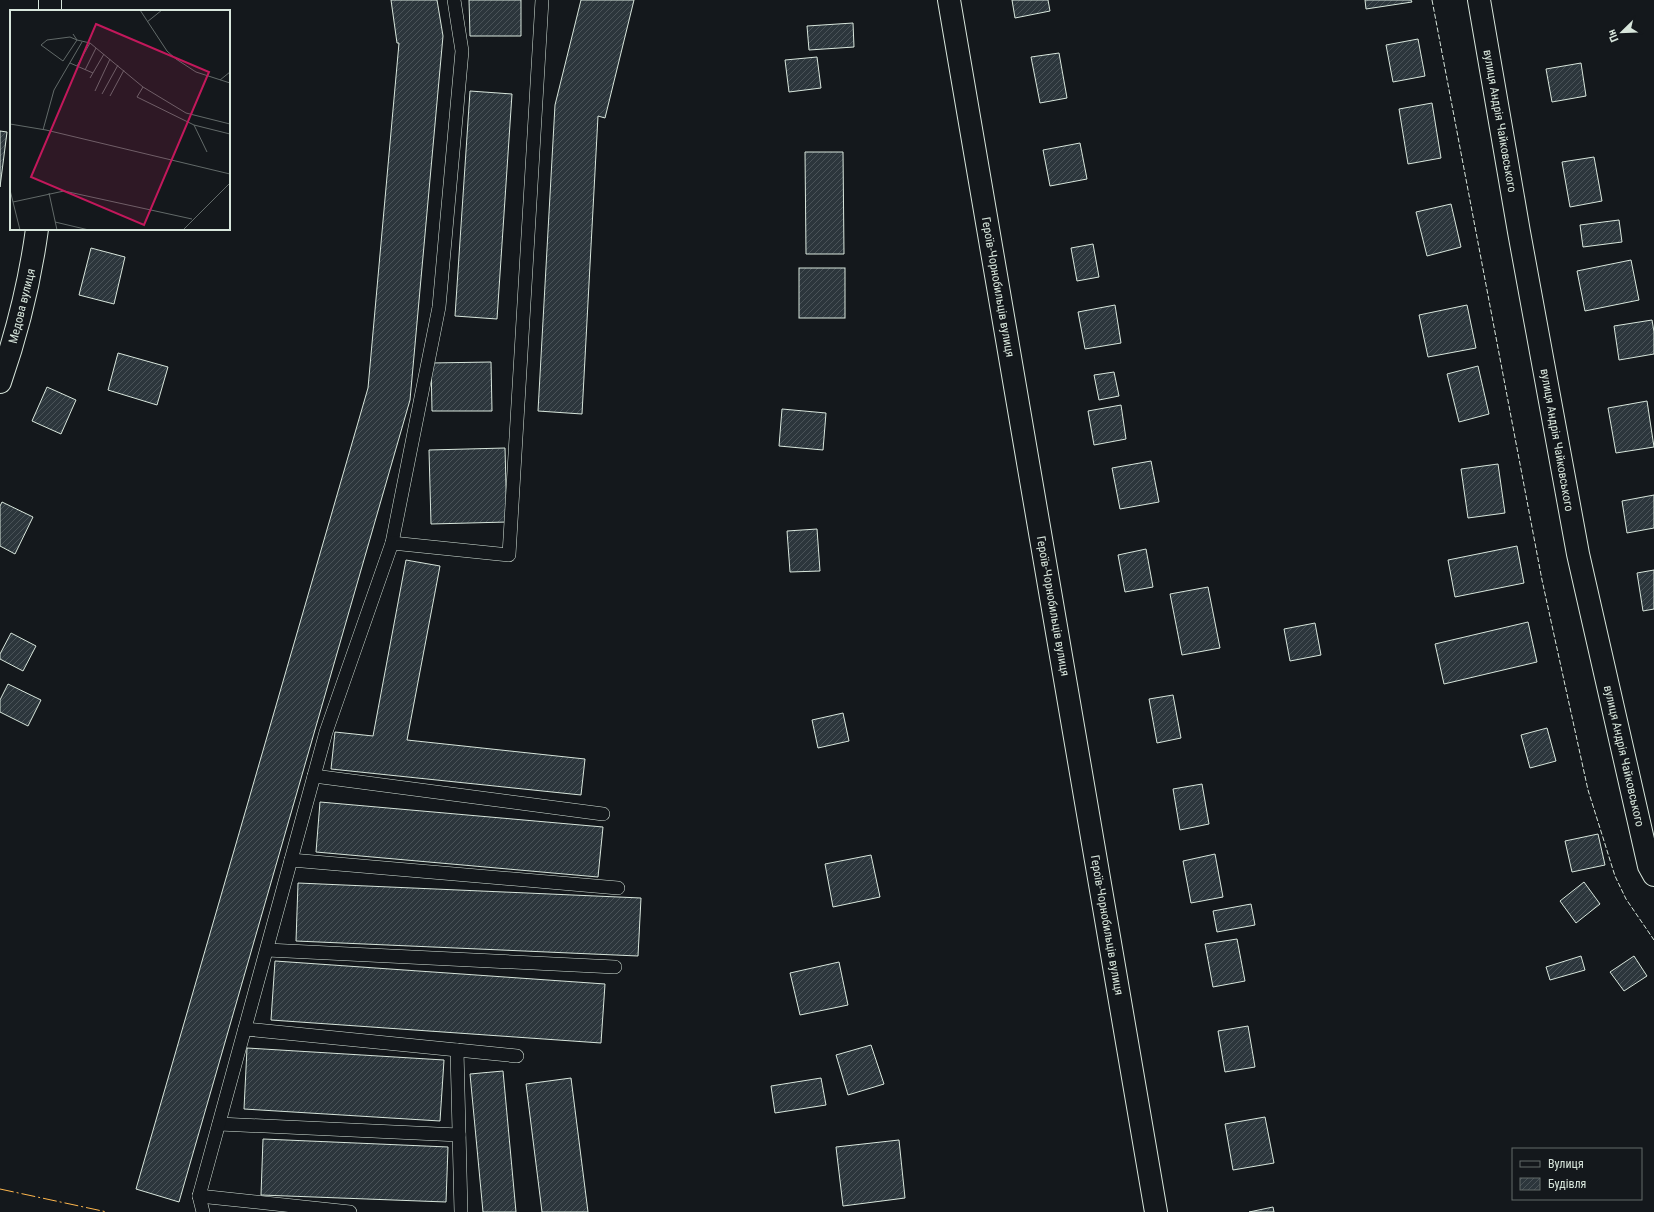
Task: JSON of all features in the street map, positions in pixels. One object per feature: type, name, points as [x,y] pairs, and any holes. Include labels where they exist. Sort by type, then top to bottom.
[{"type":"street","name":"Героїв-Чорнобильців вулиця","points":[[950,0],[1156,1212]]},
{"type":"street","name":"вулиця Андрія Чайковського","points":[[1479,0],[1517,224],[1578,554],[1649,866],[1654,875]]},
{"type":"street","name":"Медова вулиця","points":[[0,382],[13,343],[34,258],[37,230]]},
{"type":"lane","points":[[203,1212],[199,1196],[326,732],[392,543],[439,307],[462,51],[454,0]]},
{"type":"lane","points":[[392,543],[509,555],[542,0]]},
{"type":"lane","points":[[314,776],[603,814]]},
{"type":"lane","points":[[291,860],[618,888]]},
{"type":"lane","points":[[267,950],[615,967]]},
{"type":"lane","points":[[245,1029],[517,1056]]},
{"type":"lane","points":[[457,1050],[461,1212]]},
{"type":"lane","points":[[219,1124],[459,1135]]},
{"type":"lane","points":[[199,1196],[350,1212]]},
{"type":"building","points":[[391,0],[437,0],[443,36],[410,400],[179,1202],[136,1189],[368,388],[399,43],[397,43]]},
{"type":"building","points":[[469,0],[521,0],[521,36],[470,36]]},
{"type":"building","points":[[581,0],[634,0],[605,118],[598,116],[582,414],[538,411],[555,105]]},
{"type":"building","points":[[1012,0],[1048,0],[1050,11],[1015,18]]},
{"type":"building","points":[[1365,0],[1411,0],[1412,2],[1366,9]]},
{"type":"building","points":[[853,23],[854,47],[809,50],[807,26]]},
{"type":"building","points":[[1418,39],[1425,76],[1393,82],[1386,45]]},
{"type":"building","points":[[1059,53],[1067,98],[1040,103],[1031,57]]},
{"type":"building","points":[[817,57],[821,88],[789,92],[785,60]]},
{"type":"building","points":[[1581,63],[1586,96],[1552,102],[1546,69]]},
{"type":"building","points":[[470,91],[512,94],[497,319],[455,316]]},
{"type":"building","points":[[1432,103],[1441,158],[1408,164],[1399,109]]},
{"type":"building","points":[[0,131],[7,132],[0,187]]},
{"type":"building","points":[[1080,143],[1087,179],[1050,186],[1043,150]]},
{"type":"building","points":[[805,152],[843,152],[844,254],[806,254]]},
{"type":"building","points":[[1594,157],[1602,201],[1570,207],[1562,162]]},
{"type":"building","points":[[1451,204],[1461,247],[1427,256],[1416,212]]},
{"type":"building","points":[[1619,220],[1622,242],[1583,247],[1580,225]]},
{"type":"building","points":[[1093,244],[1099,277],[1077,281],[1071,248]]},
{"type":"building","points":[[91,248],[125,257],[114,304],[79,295]]},
{"type":"building","points":[[1631,260],[1639,300],[1585,311],[1577,271]]},
{"type":"building","points":[[799,268],[845,268],[845,318],[799,318]]},
{"type":"building","points":[[1115,305],[1121,343],[1085,349],[1078,312]]},
{"type":"building","points":[[1467,305],[1476,348],[1428,357],[1419,315]]},
{"type":"building","points":[[1652,320],[1654,332],[1654,354],[1619,360],[1614,326]]},
{"type":"building","points":[[118,353],[168,367],[157,405],[108,390]]},
{"type":"building","points":[[491,362],[492,411],[432,411],[431,363]]},
{"type":"building","points":[[1478,366],[1489,414],[1459,422],[1447,374]]},
{"type":"building","points":[[1114,372],[1119,396],[1099,400],[1094,375]]},
{"type":"building","points":[[47,387],[76,400],[61,434],[32,421]]},
{"type":"building","points":[[1647,401],[1654,447],[1616,453],[1608,408]]},
{"type":"building","points":[[1121,405],[1126,439],[1094,445],[1088,411]]},
{"type":"building","points":[[782,409],[826,413],[823,450],[779,446]]},
{"type":"building","points":[[505,448],[507,522],[431,524],[429,450]]},
{"type":"building","points":[[1151,461],[1159,502],[1120,509],[1112,468]]},
{"type":"building","points":[[1498,464],[1505,513],[1468,518],[1461,469]]},
{"type":"building","points":[[1654,495],[1654,528],[1627,533],[1622,501]]},
{"type":"building","points":[[2,502],[33,517],[15,554],[0,546],[0,506]]},
{"type":"building","points":[[817,529],[820,571],[790,572],[787,531]]},
{"type":"building","points":[[1517,546],[1524,583],[1455,597],[1448,560]]},
{"type":"building","points":[[1146,549],[1153,587],[1125,592],[1118,555]]},
{"type":"building","points":[[406,560],[440,566],[407,740],[585,759],[581,795],[331,769],[335,732],[373,736]]},
{"type":"building","points":[[1654,570],[1654,609],[1643,611],[1637,573]]},
{"type":"building","points":[[1208,587],[1220,648],[1182,655],[1170,594]]},
{"type":"building","points":[[1528,622],[1537,662],[1444,684],[1435,644]]},
{"type":"building","points":[[1315,623],[1321,655],[1290,661],[1284,629]]},
{"type":"building","points":[[11,633],[36,646],[23,671],[0,659],[0,654]]},
{"type":"building","points":[[8,684],[41,700],[28,726],[0,712],[0,700]]},
{"type":"building","points":[[1173,695],[1181,738],[1157,743],[1149,699]]},
{"type":"building","points":[[843,713],[849,741],[818,748],[812,720]]},
{"type":"building","points":[[1547,728],[1556,761],[1530,768],[1521,735]]},
{"type":"building","points":[[1202,784],[1209,824],[1180,830],[1173,789]]},
{"type":"building","points":[[320,802],[603,827],[598,877],[316,852]]},
{"type":"building","points":[[1598,834],[1605,865],[1572,872],[1565,841]]},
{"type":"building","points":[[1215,854],[1223,897],[1191,903],[1183,861]]},
{"type":"building","points":[[871,855],[880,897],[833,907],[825,864]]},
{"type":"building","points":[[1584,882],[1600,904],[1576,923],[1560,901]]},
{"type":"building","points":[[298,883],[641,898],[638,956],[296,941]]},
{"type":"building","points":[[1251,904],[1255,925],[1217,932],[1213,911]]},
{"type":"building","points":[[1237,939],[1245,981],[1213,987],[1205,944]]},
{"type":"building","points":[[1581,956],[1585,970],[1550,980],[1546,967]]},
{"type":"building","points":[[1634,956],[1647,976],[1624,991],[1610,972]]},
{"type":"building","points":[[275,961],[605,984],[601,1043],[271,1020]]},
{"type":"building","points":[[839,962],[848,1005],[800,1015],[790,973]]},
{"type":"building","points":[[1248,1026],[1255,1067],[1225,1072],[1218,1031]]},
{"type":"building","points":[[871,1045],[884,1084],[848,1095],[836,1055]]},
{"type":"building","points":[[247,1048],[444,1060],[440,1121],[244,1109]]},
{"type":"building","points":[[503,1071],[516,1212],[483,1212],[470,1074]]},
{"type":"building","points":[[571,1078],[588,1212],[542,1212],[526,1084]]},
{"type":"building","points":[[821,1078],[826,1105],[775,1113],[771,1086]]},
{"type":"building","points":[[1265,1117],[1274,1163],[1233,1170],[1225,1124]]},
{"type":"building","points":[[263,1139],[448,1147],[446,1202],[261,1195]]},
{"type":"building","points":[[899,1140],[905,1198],[843,1206],[836,1147]]},
{"type":"building","points":[[1273,1207],[1274,1212],[1249,1212]]},
{"type":"fence","points":[[1432,0],[1542,580],[1588,790],[1615,876],[1626,899],[1654,940]]},
{"type":"power","points":[[0,1189],[107,1212]]}]
